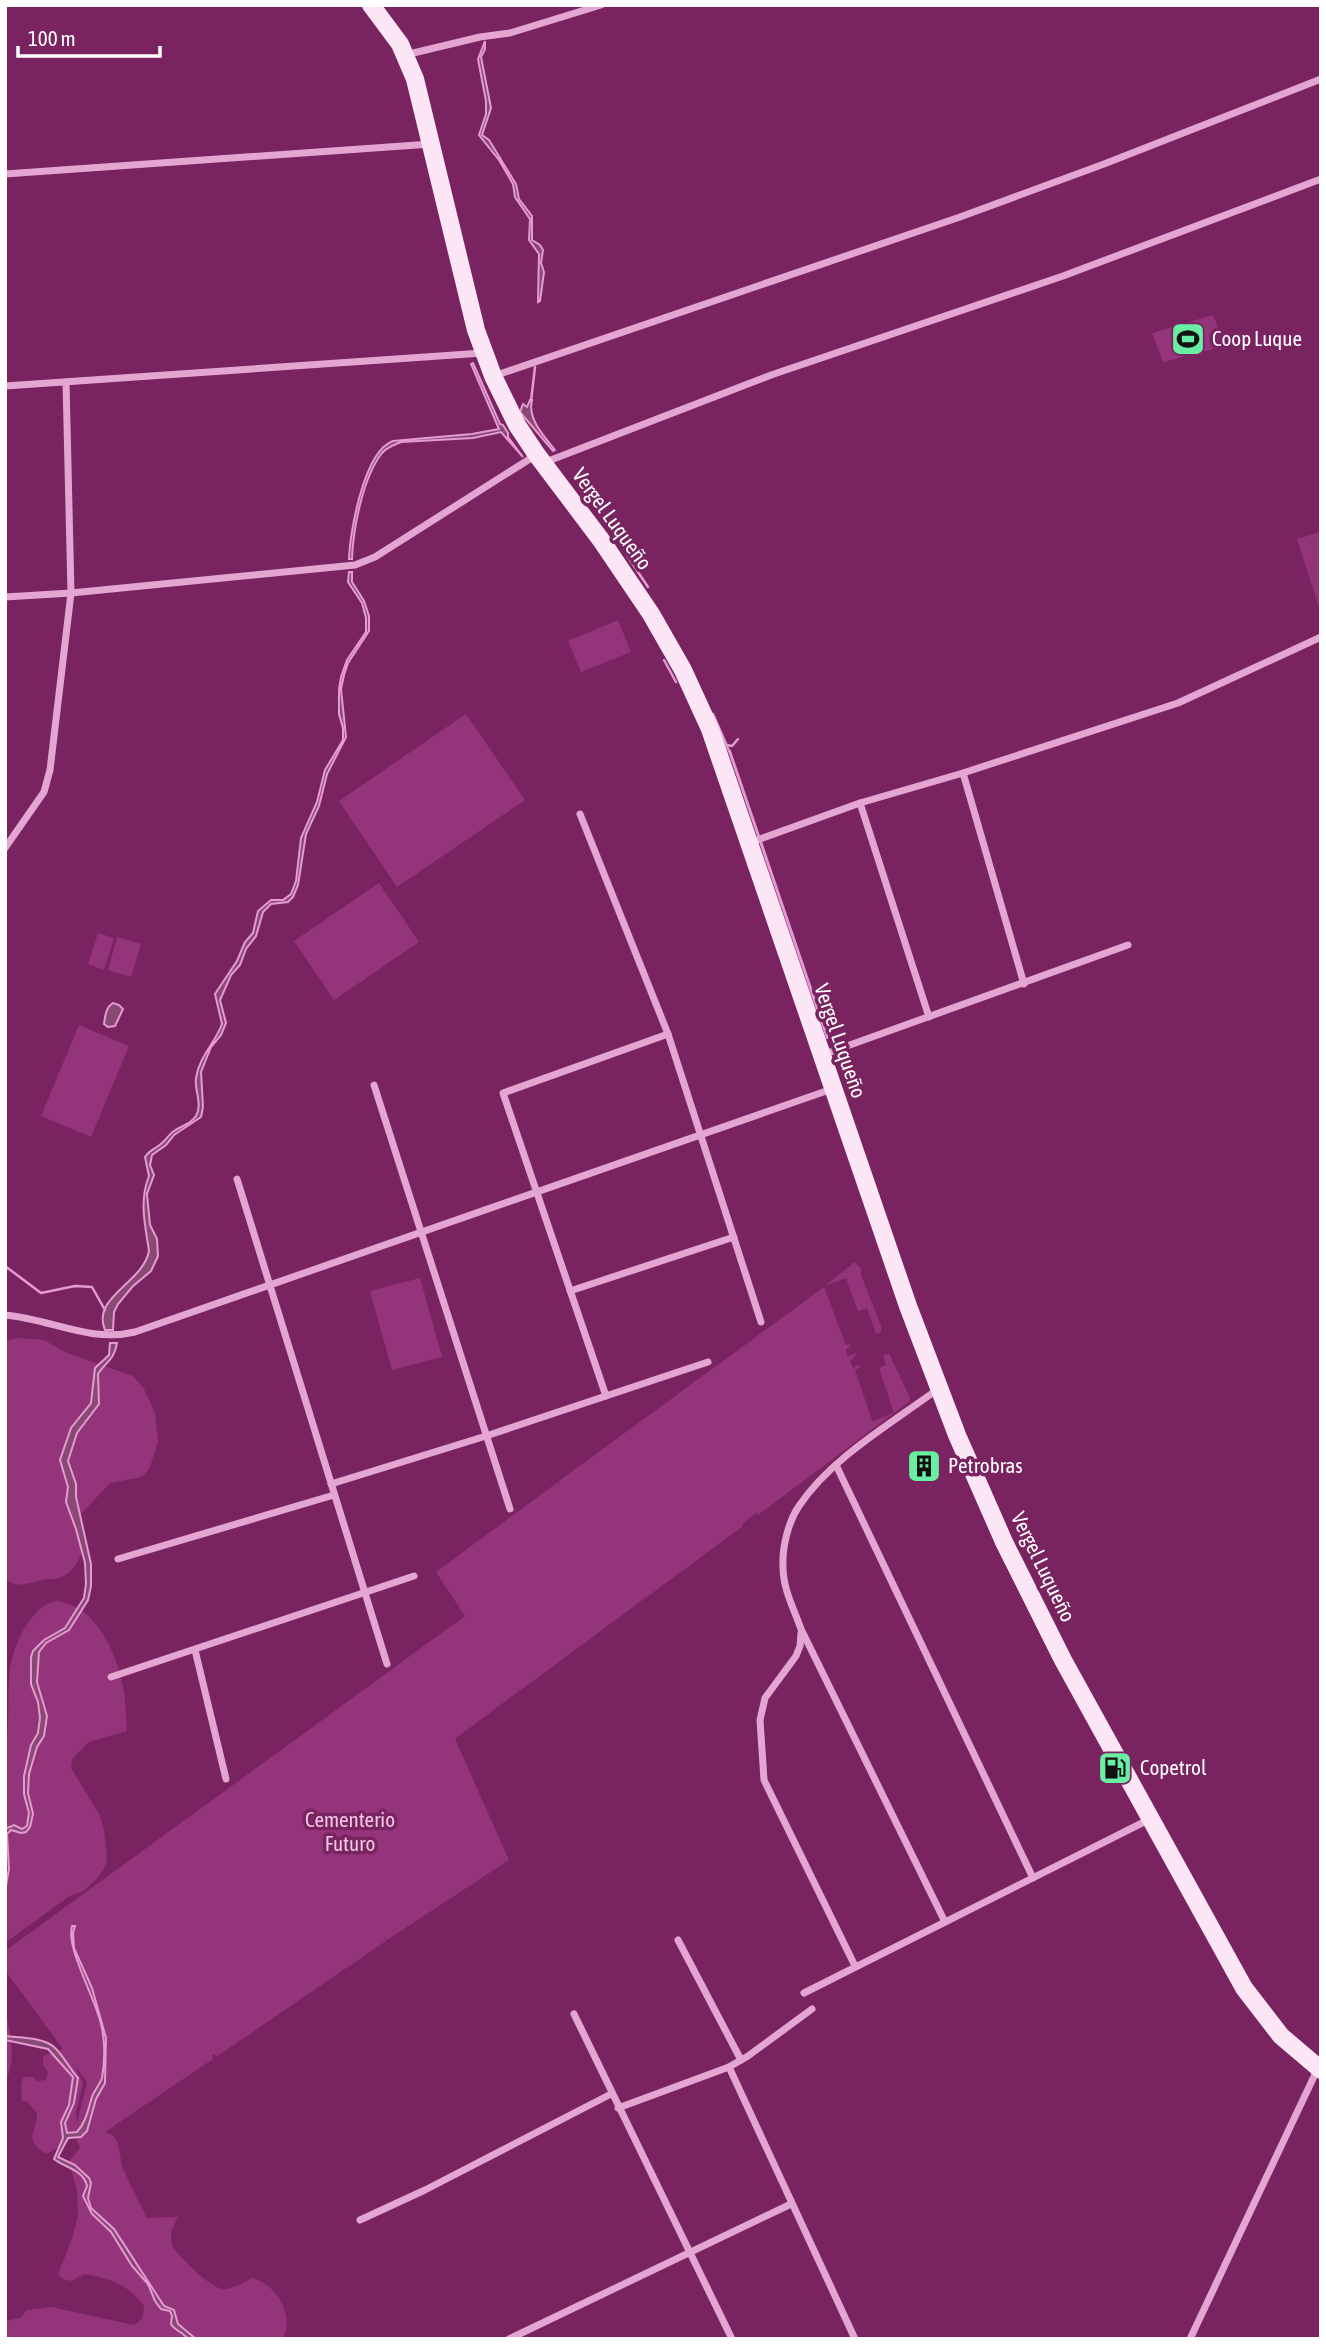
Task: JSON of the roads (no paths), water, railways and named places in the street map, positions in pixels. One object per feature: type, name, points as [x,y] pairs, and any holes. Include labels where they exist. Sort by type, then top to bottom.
[{"type":"main road","name":"Vergel Luqueño","points":[[372,5],[391,30],[415,79],[470,307],[493,376],[517,425],[627,576],[678,661],[710,729],[756,841],[821,1055],[939,1389],[1009,1553],[1063,1660],[1244,1988],[1281,2036],[1319,2069]]},
{"type":"street","points":[[405,55],[480,37],[510,33],[601,5]]},
{"type":"street","points":[[493,376],[960,217],[1321,79]]},
{"type":"street","points":[[5,174],[432,144]]},
{"type":"street","points":[[5,597],[72,593],[355,565],[375,557],[540,459],[774,374],[1063,276],[1321,179]]},
{"type":"street","points":[[5,386],[484,353]]},
{"type":"street","points":[[5,848],[44,792],[47,781],[72,593],[66,382]]},
{"type":"street","points":[[756,841],[860,803],[963,773],[1178,703],[1321,637]]},
{"type":"street","points":[[963,773],[1024,984]]},
{"type":"street","points":[[860,803],[929,1017]]},
{"type":"street","points":[[580,814],[668,1034],[761,1322]]},
{"type":"street","points":[[821,1055],[1128,945]]},
{"type":"street","points":[[606,1396],[503,1093],[668,1034]]},
{"type":"street","points":[[374,1085],[510,1509]]},
{"type":"street","points":[[5,1315],[31,1318],[90,1334],[119,1336],[135,1332],[833,1089]]},
{"type":"street","points":[[237,1179],[387,1664]]},
{"type":"street","points":[[570,1291],[734,1237]]},
{"type":"street","points":[[331,1484],[708,1362]]},
{"type":"street","points":[[939,1389],[836,1465],[799,1506],[792,1518],[783,1554],[785,1585],[801,1629],[945,1922]]},
{"type":"street","points":[[836,1465],[1033,1878]]},
{"type":"street","points":[[118,1559],[334,1495]]},
{"type":"street","points":[[111,1677],[414,1576]]},
{"type":"street","points":[[801,1629],[800,1646],[796,1656],[765,1699],[760,1720],[764,1780],[855,1966]]},
{"type":"street","points":[[195,1650],[226,1779]]},
{"type":"street","points":[[804,1993],[1151,1818]]},
{"type":"street","points":[[678,1940],[741,2060]]},
{"type":"street","points":[[618,2108],[729,2067],[812,2009]]},
{"type":"street","points":[[574,2014],[732,2339]]},
{"type":"street","points":[[729,2067],[855,2339]]},
{"type":"street","points":[[1190,2339],[1319,2069]]},
{"type":"street","points":[[360,2220],[425,2190],[611,2094]]},
{"type":"street","points":[[509,2339],[791,2204]]},
{"type":"waterway","points":[[531,401],[535,367]]},
{"type":"waterway","points":[[628,557],[648,587]]},
{"type":"waterway","points":[[664,660],[676,682]]},
{"type":"waterway","points":[[713,714],[730,753]]},
{"type":"waterway","points":[[727,745],[732,746],[738,739]]},
{"type":"waterway","points":[[5,1266],[41,1293],[75,1286],[92,1287],[105,1310]]},
{"type":"place","name":"Coop Luque","points":[[1188,339]]},
{"type":"place","name":"Petrobras","points":[[924,1466]]},
{"type":"place","name":"Copetrol","points":[[1115,1768]]},
{"type":"park label","name":"Cementerio Futuro","points":[[350,1832]]}]
